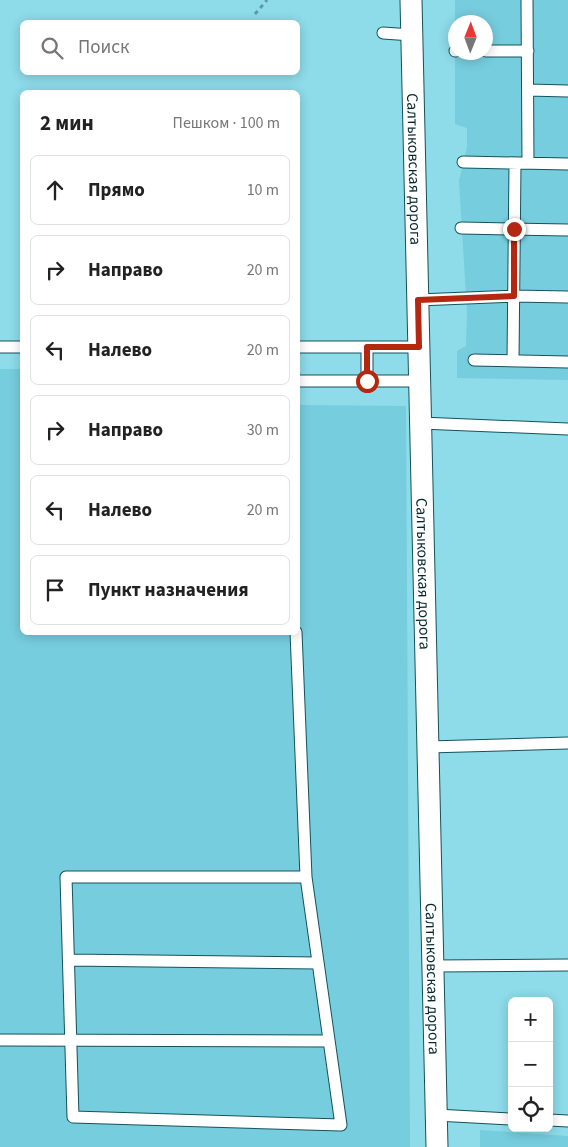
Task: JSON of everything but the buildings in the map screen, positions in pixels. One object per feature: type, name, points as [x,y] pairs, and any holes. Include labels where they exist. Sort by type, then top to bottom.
[{"type":"street","name":"Салтыковская дорога","points":[[411,0],[437,1147]]},
{"type":"lane","points":[[527,0],[528,163]]},
{"type":"lane","points":[[383,34],[412,35]]},
{"type":"lane","points":[[493,51],[528,51]]},
{"type":"lane","points":[[528,90],[568,91]]},
{"type":"lane","points":[[463,162],[568,164]]},
{"type":"lane","points":[[512,361],[515,163]]},
{"type":"lane","points":[[461,228],[568,230]]},
{"type":"lane","points":[[418,300],[514,296],[568,298]]},
{"type":"lane","points":[[0,347],[20,347]]},
{"type":"lane","points":[[300,347],[419,347]]},
{"type":"lane","points":[[367,347],[367,381]]},
{"type":"lane","points":[[474,360],[568,362]]},
{"type":"lane","points":[[300,380],[420,381]]},
{"type":"lane","points":[[420,423],[568,429]]},
{"type":"lane","points":[[296,635],[306,876],[341,1124],[73,1117],[66,877],[306,876]]},
{"type":"lane","points":[[428,747],[568,743]]},
{"type":"lane","points":[[69,960],[318,963]]},
{"type":"lane","points":[[433,966],[568,965]]},
{"type":"lane","points":[[0,1040],[329,1040]]},
{"type":"lane","points":[[436,1115],[508,1119]]},
{"type":"lane","points":[[553,1120],[568,1121]]},
{"type":"path","points":[[255,14],[267,0]]},
{"type":"shaded area","points":[[455,0],[568,0],[568,380],[457,378],[457,351],[466,346],[467,312],[459,181],[467,147],[467,128],[455,124],[455,60],[493,60],[493,15],[455,15]]},
{"type":"shaded area","points":[[0,369],[20,369],[20,635],[300,635],[300,405],[406,406],[410,1147],[0,1147]]},
{"type":"shaded area","points":[[480,1130],[568,1136],[568,1147],[480,1147]]},
{"type":"route","points":[[367,381],[367,347],[419,347],[418,300],[514,296],[514,229]]}]
